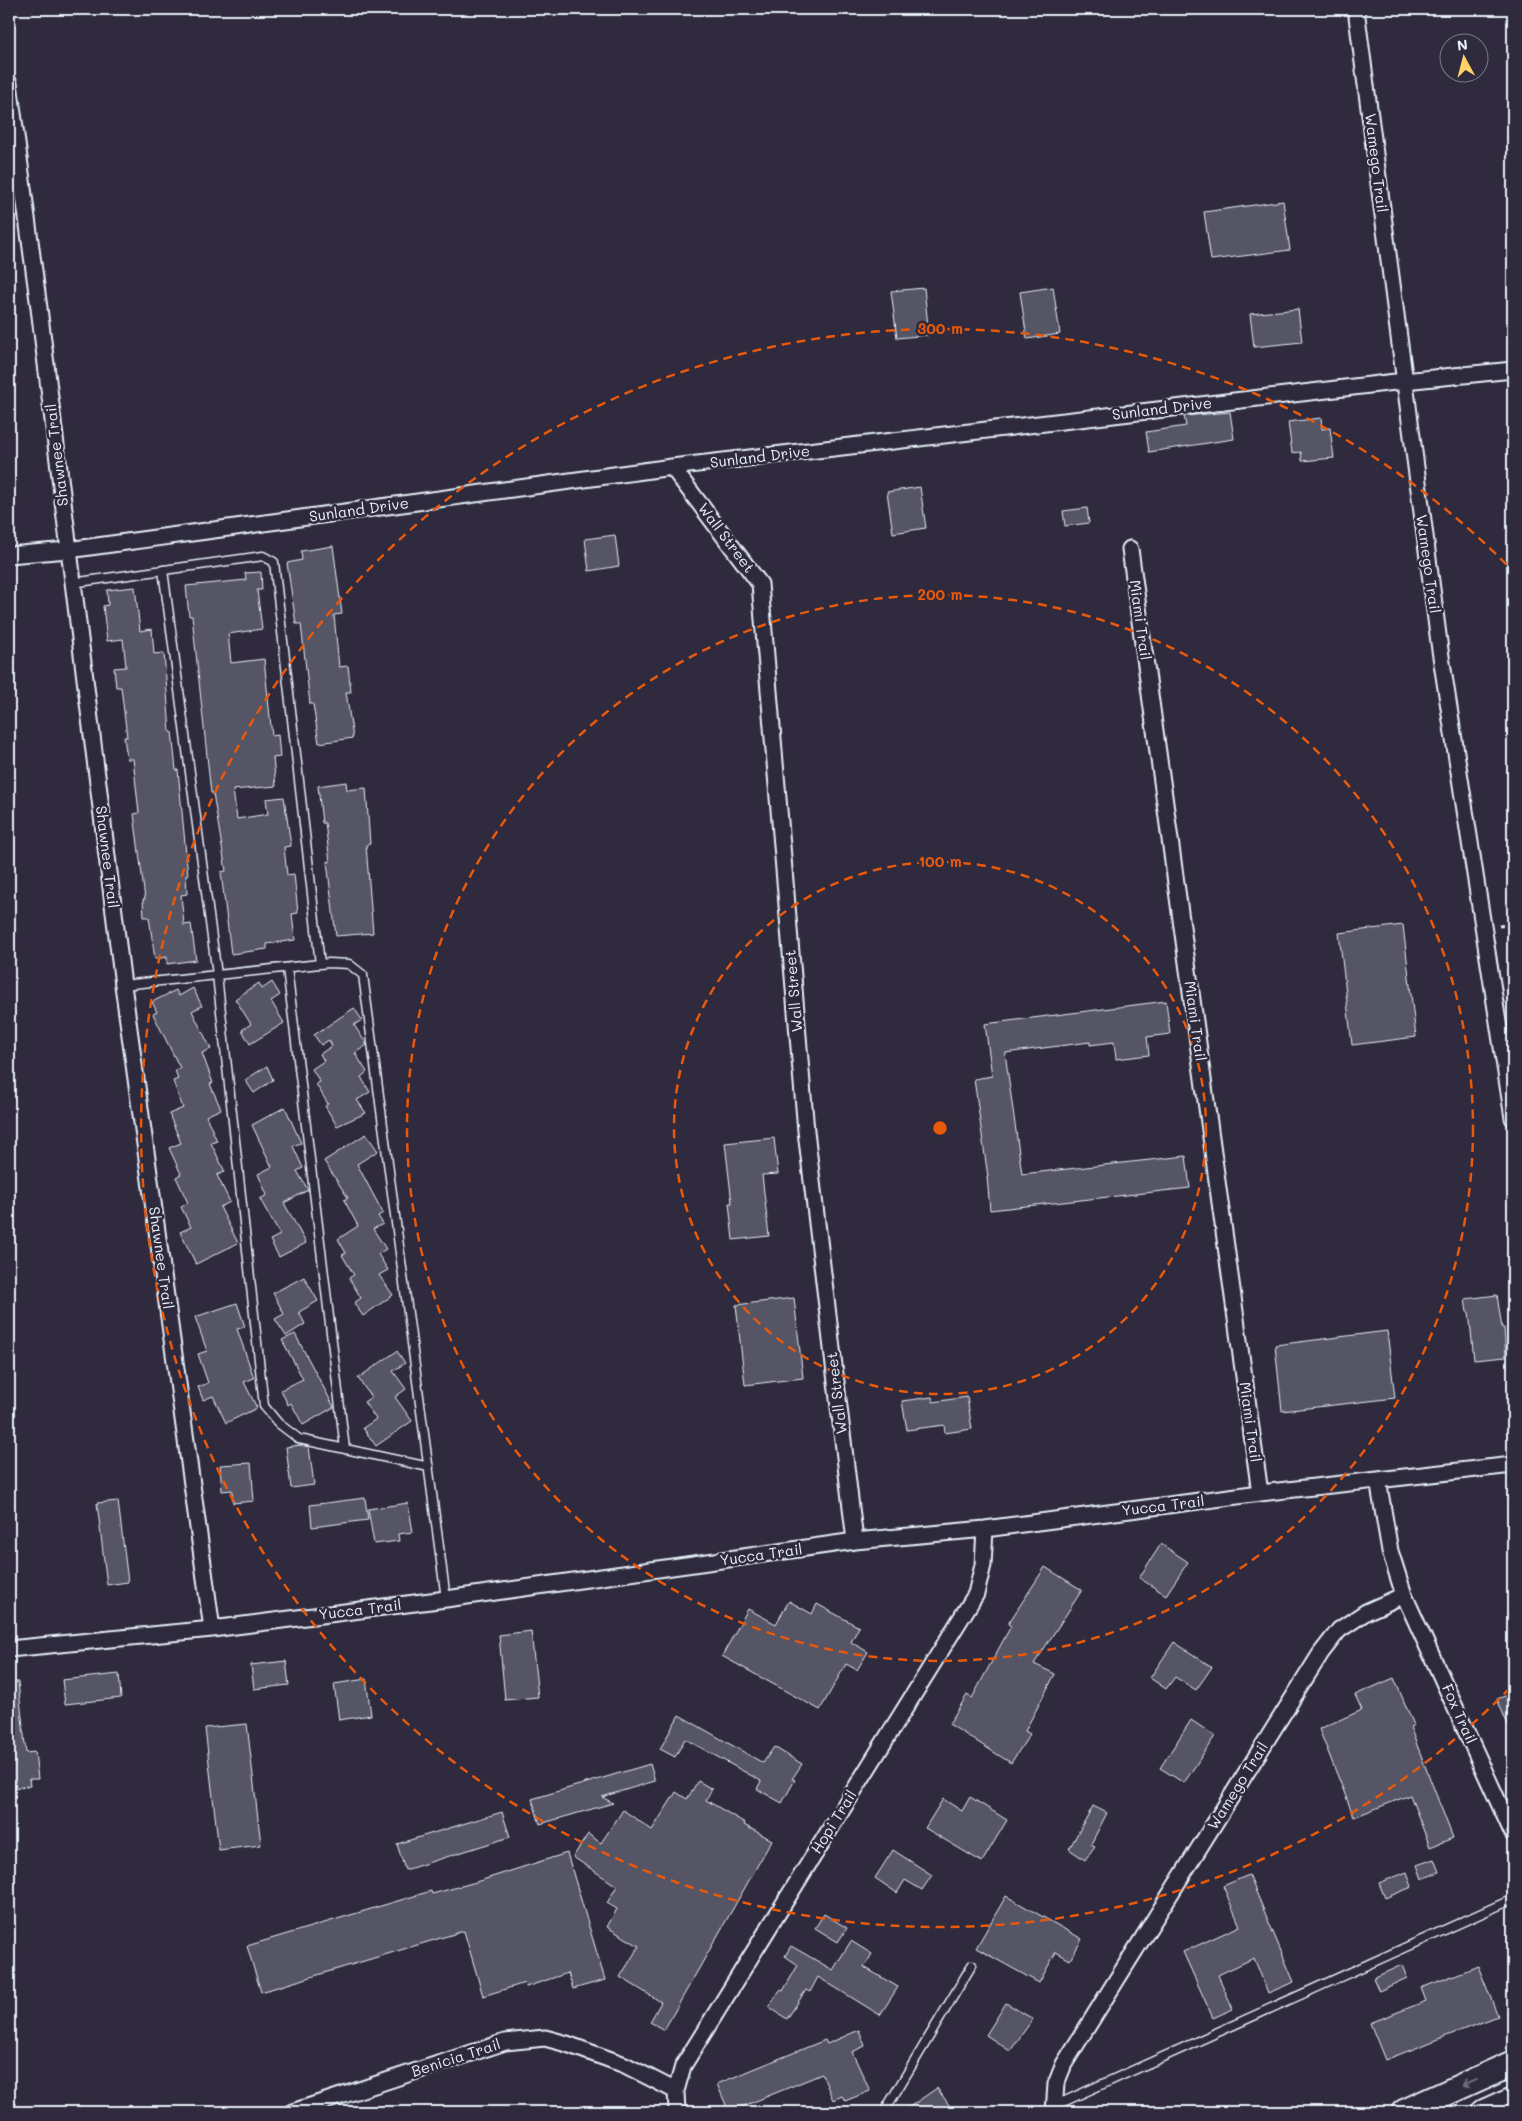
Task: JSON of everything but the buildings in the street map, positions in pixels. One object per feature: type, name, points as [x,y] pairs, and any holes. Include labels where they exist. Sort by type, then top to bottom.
[{"type":"main road","points":[[1404,2112],[1513,2063]]},
{"type":"main road","points":[[1484,2112],[1513,2099]]},
{"type":"street","name":"Wamego Trail","points":[[1356,9],[1440,650],[1513,1118]]},
{"type":"street","name":"Shawnee Trail","points":[[9,83],[39,308],[123,985],[212,1629]]},
{"type":"street","name":"Sunland Drive","points":[[9,555],[68,550],[672,467],[1404,381],[1513,370]]},
{"type":"street","name":"Wall Street","points":[[672,467],[760,584],[806,1131],[855,1541]]},
{"type":"street","name":"Miami Trail","points":[[1130,549],[1260,1492]]},
{"type":"street","name":"Yucca Trail","points":[[9,1649],[212,1629],[446,1599],[855,1541],[985,1529],[1260,1492],[1513,1465]]},
{"type":"street","points":[[1378,1480],[1390,1551],[1404,1594]]},
{"type":"street","name":"Hopi Trail","points":[[677,2112],[676,2091],[683,2066],[976,1594],[983,1565],[985,1529]]},
{"type":"street","name":"Wamego Trail","points":[[1054,2109],[1056,2084],[1064,2064],[1321,1653],[1339,1630],[1366,1612],[1404,1594]]},
{"type":"street","name":"Fox Trail","points":[[1404,1594],[1513,1834]]},
{"type":"street","name":"Benicia Trail","points":[[292,2112],[504,2042],[545,2038],[625,2065],[676,2091]]},
{"type":"lane","points":[[72,583],[263,556],[274,562],[320,964]]},
{"type":"lane","points":[[163,570],[217,975],[264,1406],[278,1423],[300,1439],[429,1467]]},
{"type":"lane","points":[[123,985],[320,964],[349,964],[363,975],[446,1599]]},
{"type":"lane","points":[[287,968],[345,1449]]},
{"type":"lane","points":[[1054,2109],[1513,1899]]},
{"type":"lane","points":[[884,2112],[972,1965]]}]
